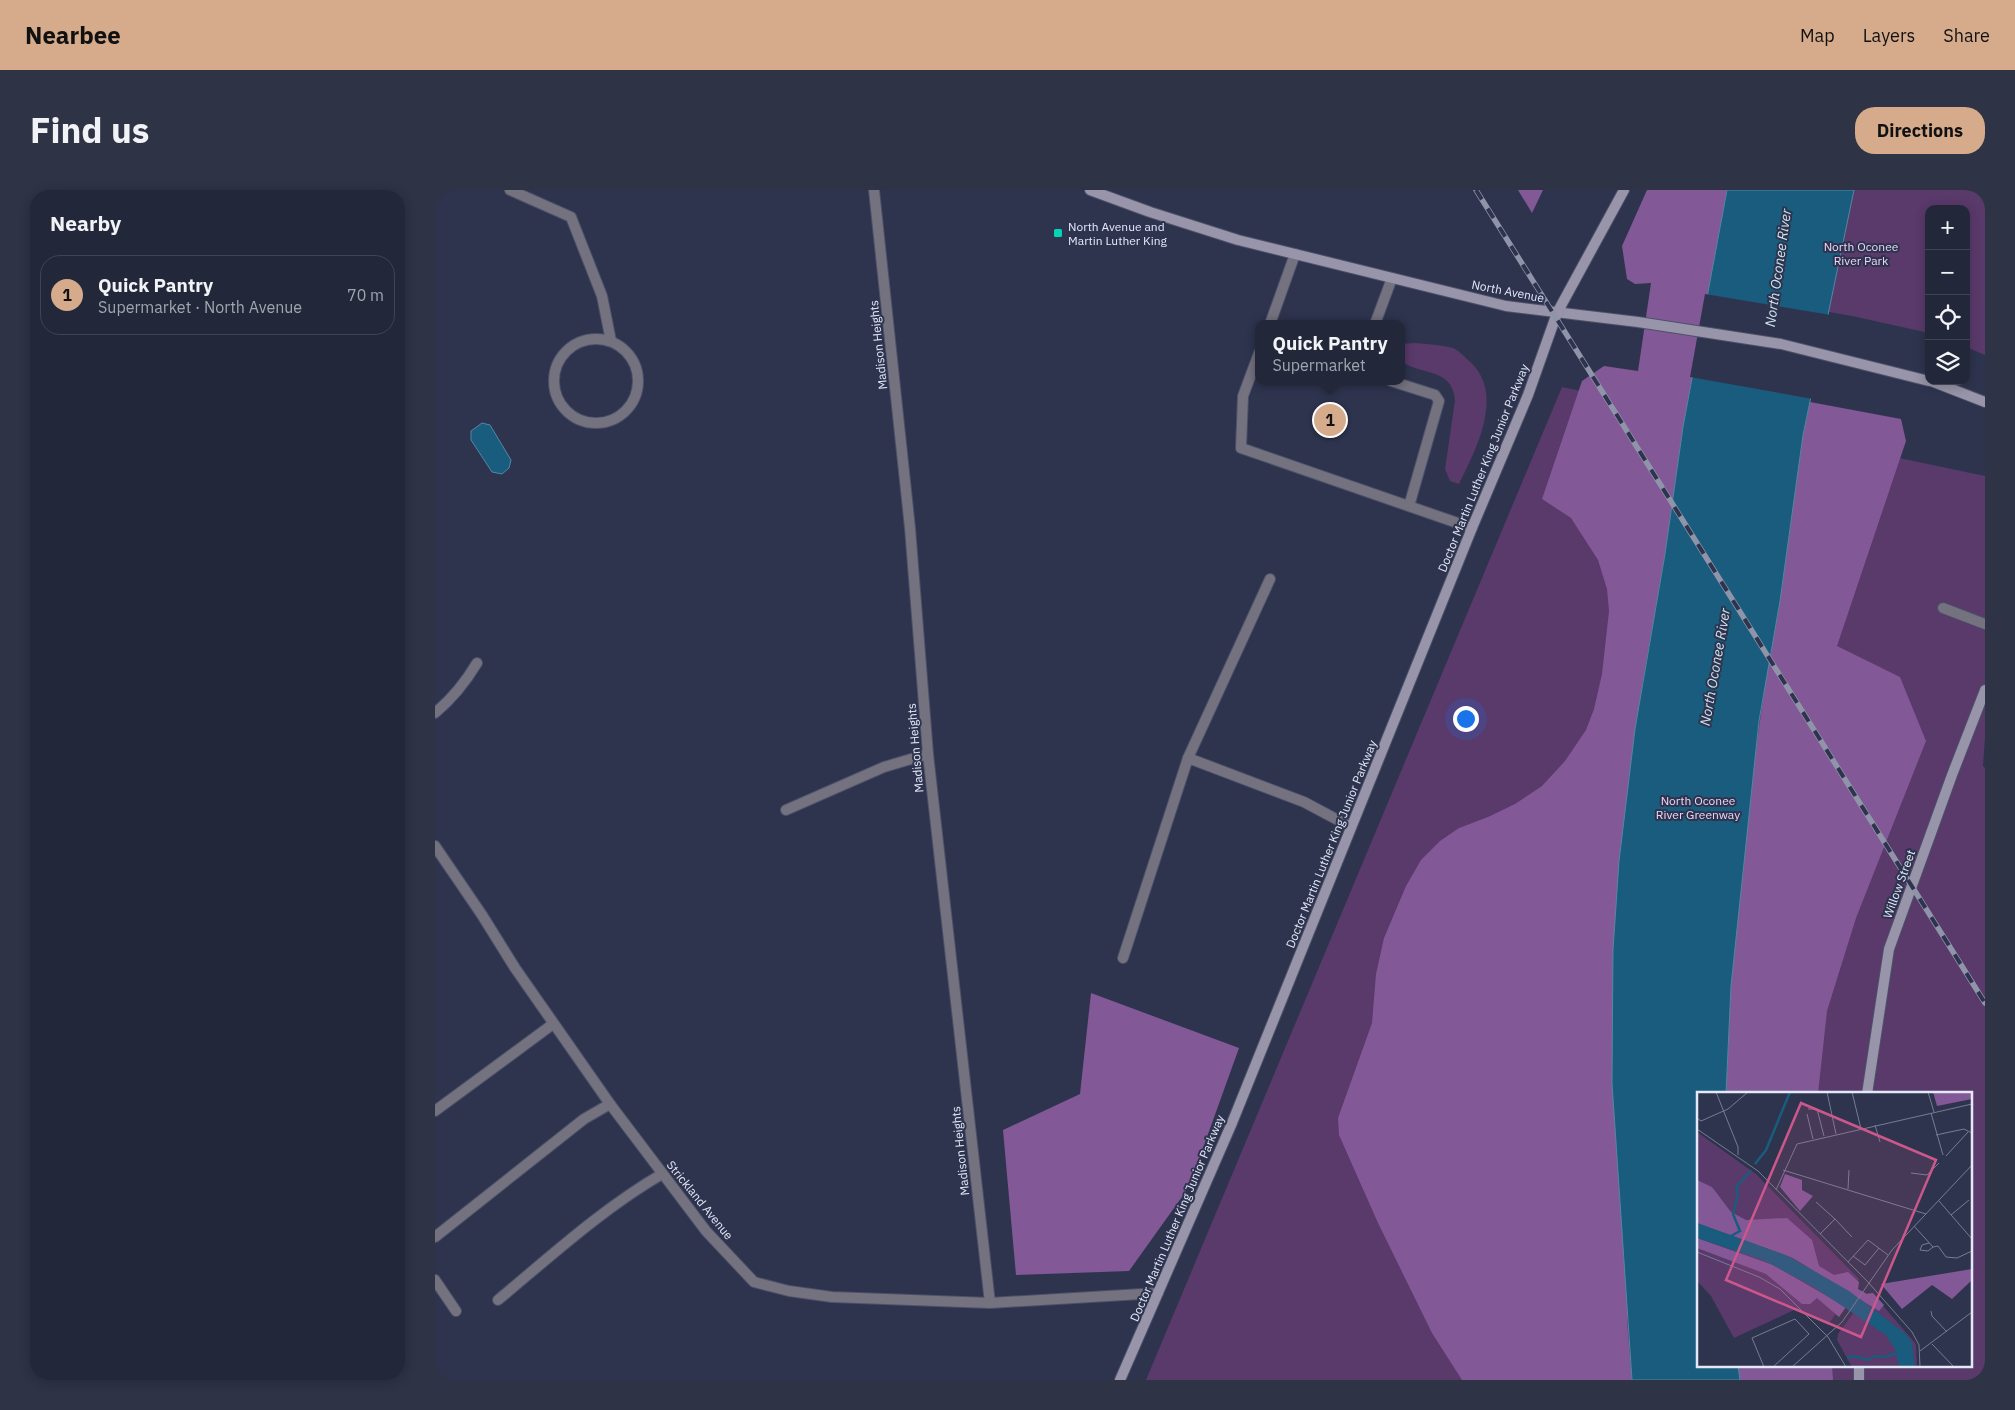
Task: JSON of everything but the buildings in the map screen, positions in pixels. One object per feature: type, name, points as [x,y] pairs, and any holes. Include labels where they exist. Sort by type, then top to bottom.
[{"type":"main road","name":"North Avenue","points":[[1090,190],[1150,212],[1238,240],[1506,306],[1639,322],[1781,344],[1925,380]]},
{"type":"main road","name":"Doctor Martin Luther King Junior Parkway","points":[[1120,1380],[1232,1123],[1472,528],[1528,395],[1557,313],[1624,190]]},
{"type":"main road","name":"North Avenue","points":[[1940,385],[1985,402]]},
{"type":"main road","name":"Willow Street","points":[[1867,1092],[1889,949],[1985,690]]},
{"type":"street","points":[[510,190],[571,217],[602,296],[611,342]]},
{"type":"street","name":"Madison Heights","points":[[874,190],[909,528],[928,754],[990,1302]]},
{"type":"street","points":[[1271,320],[1295,254]]},
{"type":"street","points":[[1376,320],[1392,278]]},
{"type":"street","points":[[598,338],[611,342],[624,349],[633,360],[637,374],[637,388],[633,402],[624,412],[611,420],[597,423],[584,421],[571,414],[561,405],[555,392],[554,379],[557,366],[563,354],[573,345],[585,340],[598,338]]},
{"type":"street","points":[[1255,364],[1243,396],[1241,448],[1472,528]]},
{"type":"street","points":[[1404,385],[1435,395],[1439,401],[1409,506]]},
{"type":"street","points":[[1123,958],[1188,758],[1270,579]]},
{"type":"street","points":[[1943,608],[1985,624]]},
{"type":"street","points":[[435,713],[466,683],[477,663]]},
{"type":"street","points":[[786,810],[884,767],[928,754]]},
{"type":"street","points":[[1188,758],[1304,802],[1351,827]]},
{"type":"street","name":"Strickland Avenue","points":[[436,850],[553,1024],[610,1104],[706,1231],[754,1282],[789,1291],[832,1297],[990,1302],[1158,1293]]},
{"type":"street","points":[[435,1111],[553,1024]]},
{"type":"street","points":[[435,1237],[583,1119],[610,1104]]},
{"type":"street","points":[[498,1300],[595,1218],[636,1189],[662,1174]]},
{"type":"street","points":[[435,1280],[456,1311]]},
{"type":"green space","name":"North Oconee River Park","points":[[1654,190],[1985,190],[1985,355],[1970,349],[1970,205],[1925,205],[1925,332],[1852,316],[1637,279]]},
{"type":"green space","points":[[1405,344],[1444,346],[1457,350],[1479,373],[1485,388],[1487,404],[1485,420],[1480,437],[1459,484],[1450,481],[1445,469],[1455,400],[1453,389],[1442,377],[1405,364]]},
{"type":"green space","name":"North Oconee River Greenway","points":[[1562,387],[1985,476],[1985,737],[1983,766],[1985,768],[1985,1380],[1146,1380]]},
{"type":"shaded area","points":[[1518,190],[1543,190],[1532,213]]},
{"type":"shaded area","points":[[1647,190],[1727,190],[1683,427],[1665,554],[1642,686],[1627,1321],[1632,1380],[1462,1380],[1432,1333],[1378,1223],[1339,1135],[1338,1118],[1372,1023],[1376,974],[1384,938],[1406,886],[1421,860],[1440,841],[1459,828],[1515,804],[1542,786],[1565,761],[1586,730],[1594,709],[1602,674],[1609,611],[1607,589],[1598,560],[1571,518],[1542,499],[1582,381],[1604,366],[1638,371],[1651,283],[1635,284],[1627,279],[1622,246]]},
{"type":"shaded area","points":[[1810,402],[1901,419],[1906,441],[1837,646],[1900,677],[1926,741],[1856,918],[1827,1011],[1818,1092],[1726,1092],[1731,986],[1754,765],[1766,678],[1780,601],[1803,435]]},
{"type":"shaded area","points":[[1091,993],[1239,1048],[1189,1187],[1129,1271],[1016,1275],[1003,1130],[1080,1094]]},
{"type":"shaded area","points":[[1738,1368],[1832,1368],[1833,1380],[1740,1380]]},
{"type":"water","name":"North Oconee River","points":[[1727,190],[1854,190],[1803,435],[1780,601],[1759,721],[1731,986],[1726,1092],[1697,1092],[1697,1368],[1738,1368],[1740,1380],[1632,1380],[1612,1083],[1613,950],[1619,861],[1635,729],[1665,554],[1683,427]]},
{"type":"water","points":[[482,423],[490,425],[511,460],[509,468],[502,474],[492,472],[471,440],[471,431]]},
{"type":"pier","points":[[1705,294],[1831,315],[1813,399],[1690,377]]},
{"type":"railway","points":[[1476,190],[1985,1003]]},
{"type":"place","name":"North Avenue and Martin Luther King","points":[[1058,233]]},
{"type":"place","name":"Quick Pantry","points":[[1330,420]]}]
